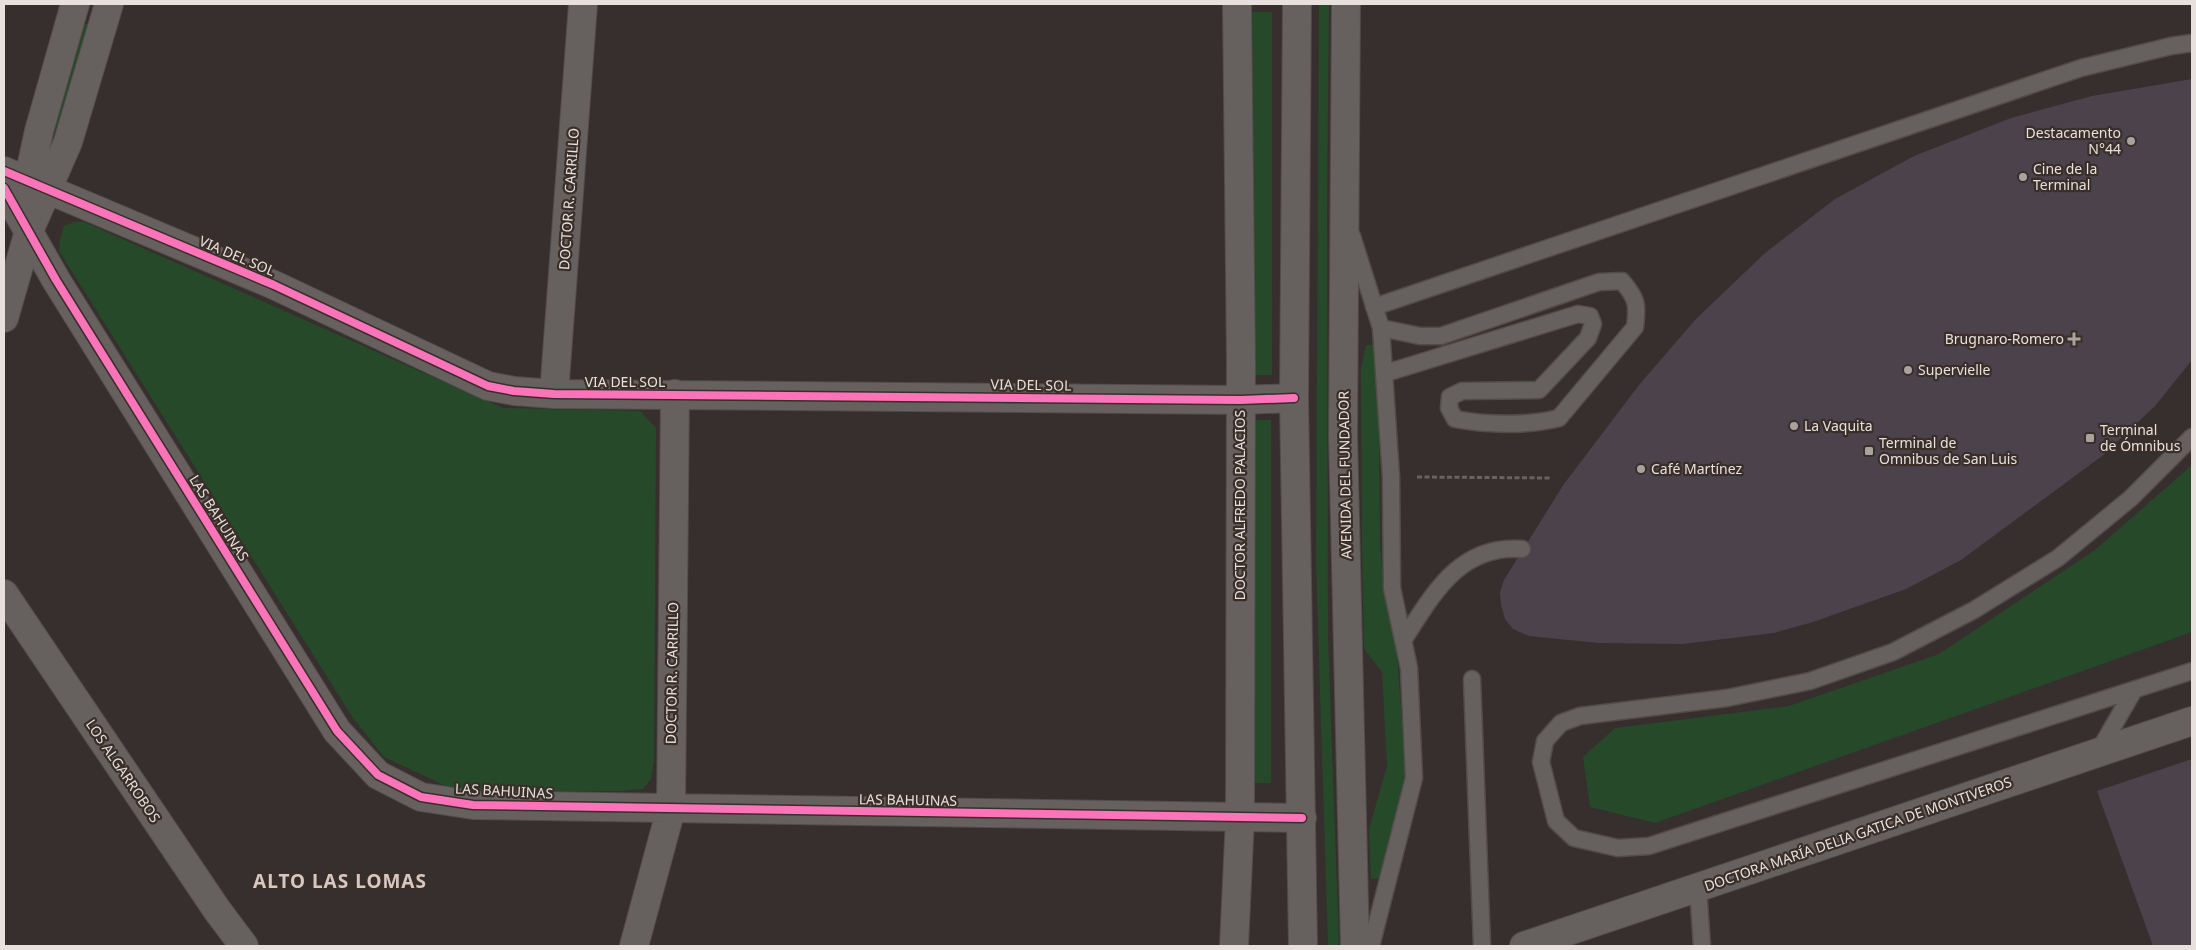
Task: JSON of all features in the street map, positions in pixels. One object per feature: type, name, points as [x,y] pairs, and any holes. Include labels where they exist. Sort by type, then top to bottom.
[{"type":"street","points":[[4,318],[29,232],[26,186],[39,131],[75,4]]},
{"type":"street","points":[[26,186],[68,142],[109,4]]},
{"type":"street","name":"DOCTOR R. CARRILLO","points":[[554,394],[584,4]]},
{"type":"street","name":"DOCTOR ALFREDO PALACIOS","points":[[1234,946],[1240,818],[1240,400],[1237,4]]},
{"type":"street","points":[[1297,4],[1294,398],[1303,946]]},
{"type":"street","name":"AVENIDA DEL FUNDADOR","points":[[1346,4],[1343,435],[1355,946]]},
{"type":"street","name":"VIA DEL SOL","points":[[4,171],[26,186],[274,285],[488,386],[514,392],[554,394],[1240,400],[1294,398]]},
{"type":"street","name":"LAS BAHUINAS","points":[[29,232],[56,280],[337,731],[378,775],[421,797],[473,805],[1302,818]]},
{"type":"street","name":"DOCTOR R. CARRILLO","points":[[634,946],[671,809],[675,394]]},
{"type":"street","name":"LOS ALGARROBOS","points":[[4,594],[216,910],[244,946]]},
{"type":"street","name":"DOCTORA MARÍA DELIA GATICA DE MONTIVEROS","points":[[1524,946],[2192,721]]},
{"type":"lane","points":[[1374,307],[2081,68],[2171,46],[2192,43]]},
{"type":"lane","points":[[1345,214],[1382,328],[1391,478],[1392,588],[1409,668],[1414,778],[1371,946]]},
{"type":"lane","points":[[1382,328],[1420,336],[1440,336],[1599,282],[1622,282],[1635,296],[1637,310],[1635,327],[1559,418],[1540,423],[1469,422],[1456,419],[1448,408],[1450,397],[1462,391],[1539,390],[1588,338],[1593,324],[1590,316],[1578,314],[1386,373]]},
{"type":"lane","points":[[2192,437],[2131,498],[2058,558],[1974,610],[1893,652],[1810,681],[1726,698],[1580,716],[1561,724],[1545,741],[1542,762],[1556,821],[1574,838],[1618,848],[1650,846],[2192,671]]},
{"type":"lane","points":[[1404,639],[1435,591],[1453,572],[1476,556],[1507,548],[1522,549]]},
{"type":"lane","points":[[1472,679],[1482,946]]},
{"type":"lane","points":[[2096,754],[2134,690]]},
{"type":"lane","points":[[1698,888],[1702,946]]},
{"type":"path","points":[[1391,478],[1552,478]]},
{"type":"green space","points":[[1319,4],[1329,4],[1327,207],[1328,637],[1339,946],[1328,946],[1316,563]]},
{"type":"green space","points":[[1252,12],[1272,12],[1272,375],[1252,375]]},
{"type":"green space","points":[[83,23],[90,25],[58,139],[51,137]]},
{"type":"green space","points":[[74,222],[84,222],[503,408],[640,411],[656,428],[654,760],[651,779],[643,789],[621,791],[496,792],[446,786],[384,757],[353,718],[59,251],[64,226]]},
{"type":"green space","points":[[1366,345],[1375,345],[1378,355],[1380,542],[1383,587],[1396,643],[1406,776],[1381,878],[1371,879],[1369,829],[1387,766],[1382,672],[1364,649],[1361,369]]},
{"type":"green space","points":[[1250,420],[1271,420],[1271,783],[1251,783]]},
{"type":"green space","points":[[2192,465],[2192,632],[1655,823],[1590,807],[1583,757],[1615,728],[1789,706],[1939,654],[2095,550]]},
{"type":"building","points":[[2192,79],[2192,360],[2155,406],[2102,456],[1961,560],[1906,589],[1813,622],[1774,633],[1682,644],[1599,643],[1529,636],[1513,629],[1505,619],[1500,592],[1504,580],[1564,484],[1639,385],[1695,320],[1765,253],[1835,199],[1914,156],[2011,118],[2092,96]]},
{"type":"building","points":[[2192,759],[2192,946],[2153,946],[2097,791]]},
{"type":"cycle path","points":[[4,171],[274,285],[488,386],[514,391],[554,394],[1240,400],[1294,398]]},
{"type":"cycle path","points":[[4,188],[56,280],[337,731],[378,775],[421,797],[473,805],[1302,818]]},
{"type":"place","name":"Destacamento N°44","points":[[2131,141]]},
{"type":"place","name":"Cine de la Terminal","points":[[2023,177]]},
{"type":"place","name":"Brugnaro-Romero","points":[[2074,339]]},
{"type":"place","name":"Supervielle","points":[[1908,370]]},
{"type":"place","name":"La Vaquita","points":[[1794,426]]},
{"type":"place","name":"Terminal de Ómnibus","points":[[2090,438]]},
{"type":"place","name":"Terminal de Omnibus de San Luis","points":[[1869,451]]},
{"type":"place","name":"Café Martínez","points":[[1641,469]]},
{"type":"district","name":"ALTO LAS LOMAS","points":[[340,881]]}]
